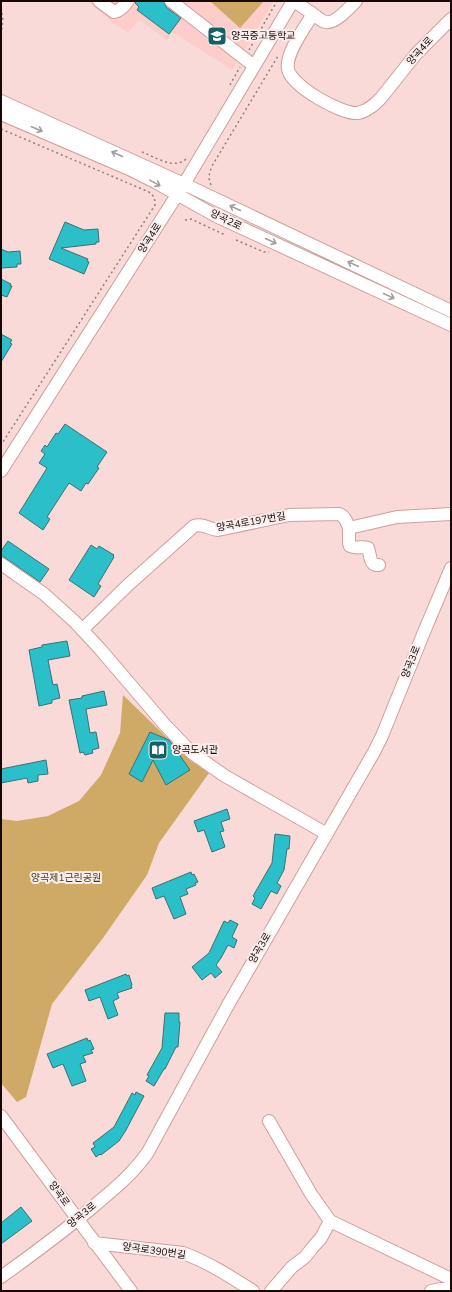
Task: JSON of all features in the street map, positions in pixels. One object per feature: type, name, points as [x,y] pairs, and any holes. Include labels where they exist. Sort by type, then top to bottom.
[{"type":"street","points":[[99,1],[114,12],[117,12],[128,1]]},
{"type":"street","points":[[171,1],[254,66]]},
{"type":"street","name":"양곡4로","points":[[1,471],[184,184],[294,1],[324,21],[328,22],[334,21],[356,1]]},
{"type":"street","name":"양곡4로","points":[[313,14],[292,51],[288,62],[290,75],[298,85],[305,90],[323,101],[344,111],[352,113],[359,112],[373,105],[381,98],[416,54],[451,19]]},
{"type":"street","name":"양곡2로","points":[[1,101],[184,184],[451,311]]},
{"type":"street","name":"양곡2로","points":[[1,114],[129,169],[216,216],[451,326]]},
{"type":"street","name":"양곡4로197번길","points":[[82,630],[194,526],[198,525],[218,530],[289,515],[339,514],[342,515],[349,528]]},
{"type":"street","points":[[379,565],[376,566],[372,563],[368,548],[355,548],[350,546],[349,528],[359,527],[397,517],[451,514]]},
{"type":"street","points":[[1,564],[44,594],[59,607],[82,630],[165,725],[192,753],[225,776],[327,834]]},
{"type":"street","name":"양곡3로","points":[[1,1277],[125,1180],[148,1152],[228,1005],[361,776],[382,736],[451,568]]},
{"type":"street","name":"양곡로","points":[[1,1116],[131,1291]]},
{"type":"street","points":[[269,1121],[311,1194],[330,1221],[451,1279]]},
{"type":"street","points":[[271,1291],[292,1267],[305,1257],[320,1238],[330,1221]]},
{"type":"street","name":"양곡로390번길","points":[[94,1243],[183,1253],[209,1265],[253,1291]]},
{"type":"street","points":[[431,1291],[451,1287]]},
{"type":"path","points":[[229,86],[277,1]]},
{"type":"path","points":[[1,8],[3,20],[1,34]]},
{"type":"path","points":[[214,189],[209,179],[212,166],[280,52]]},
{"type":"path","points":[[1,129],[148,192],[153,195],[155,199],[155,205],[1,445]]},
{"type":"path","points":[[138,151],[173,164],[183,162],[187,158]]},
{"type":"path","points":[[184,220],[190,219],[225,235]]},
{"type":"shaded area","name":"양곡중고등학교","points":[[88,1],[274,1],[232,70],[173,32],[167,40],[139,20],[128,33],[113,23]]},
{"type":"green space","points":[[210,1],[264,1],[240,28]]},
{"type":"green space","name":"양곡제1근린공원","points":[[123,695],[191,761],[209,773],[159,843],[147,875],[103,938],[52,1004],[26,1097],[17,1102],[1,1083],[1,819],[17,821],[48,816],[79,801],[101,775],[120,733]]},
{"type":"building","points":[[135,1],[164,1],[166,7],[181,18],[169,34],[137,10],[139,7]]},
{"type":"building","points":[[65,222],[84,230],[98,229],[99,242],[96,242],[96,244],[61,248],[88,259],[87,261],[89,262],[84,274],[49,259]]},
{"type":"building","points":[[1,249],[8,252],[20,251],[21,264],[17,264],[17,267],[1,268]]},
{"type":"building","points":[[1,279],[12,286],[7,297],[1,295]]},
{"type":"building","points":[[1,334],[12,340],[10,343],[12,344],[1,362]]},
{"type":"building","points":[[65,424],[107,452],[97,467],[99,468],[81,491],[69,483],[47,517],[50,519],[43,530],[19,513],[47,468],[39,463],[45,454],[41,451],[45,445],[47,447],[56,433],[58,434]]},
{"type":"building","points":[[8,541],[49,569],[40,582],[1,555],[1,551]]},
{"type":"building","points":[[91,545],[97,549],[99,546],[114,555],[98,584],[101,586],[94,597],[69,580]]},
{"type":"building","points":[[67,641],[70,656],[48,660],[53,685],[57,684],[60,698],[52,700],[52,703],[39,706],[29,650],[42,647],[42,645]]},
{"type":"building","points":[[104,691],[107,705],[86,709],[90,733],[96,732],[99,748],[92,750],[93,753],[85,755],[83,752],[80,753],[69,700],[82,698],[82,696]]},
{"type":"building","name":"양곡도서관","points":[[150,732],[169,740],[190,770],[166,785],[153,760],[142,782],[129,774]]},
{"type":"building","points":[[46,760],[48,774],[38,775],[38,781],[28,783],[27,778],[1,783],[1,769]]},
{"type":"building","points":[[227,809],[230,819],[221,822],[224,831],[220,832],[225,847],[212,852],[204,830],[198,832],[194,821]]},
{"type":"building","points":[[275,834],[290,836],[289,849],[287,849],[284,870],[277,883],[281,886],[277,894],[271,891],[261,909],[252,904],[255,898],[253,896],[272,863]]},
{"type":"building","points":[[191,872],[192,875],[194,874],[198,882],[195,883],[196,885],[186,889],[188,894],[180,897],[186,914],[174,919],[164,896],[156,899],[152,888]]},
{"type":"building","points":[[230,920],[238,924],[232,937],[237,940],[234,948],[228,945],[216,965],[222,972],[215,978],[211,973],[202,980],[192,967],[209,953],[224,921],[228,923]]},
{"type":"building","points":[[126,974],[127,976],[129,975],[132,988],[117,993],[119,998],[113,1001],[118,1015],[108,1019],[100,997],[89,1001],[85,990]]},
{"type":"building","points":[[165,1013],[179,1013],[180,1022],[178,1047],[176,1047],[165,1069],[154,1086],[146,1081],[149,1076],[147,1075],[162,1048]]},
{"type":"building","points":[[87,1038],[88,1041],[90,1040],[94,1049],[91,1050],[93,1053],[83,1056],[86,1062],[80,1064],[86,1081],[72,1086],[63,1064],[53,1068],[47,1054]]},
{"type":"building","points":[[136,1092],[144,1096],[126,1130],[119,1141],[101,1155],[100,1154],[96,1157],[91,1149],[95,1147],[93,1143],[114,1127],[132,1093],[135,1095]]},
{"type":"building","points":[[21,1207],[32,1221],[1,1244],[1,1223]]},
{"type":"place","name":"양곡중고등학교","points":[[217,36]]},
{"type":"place","name":"양곡도서관","points":[[158,750]]}]
